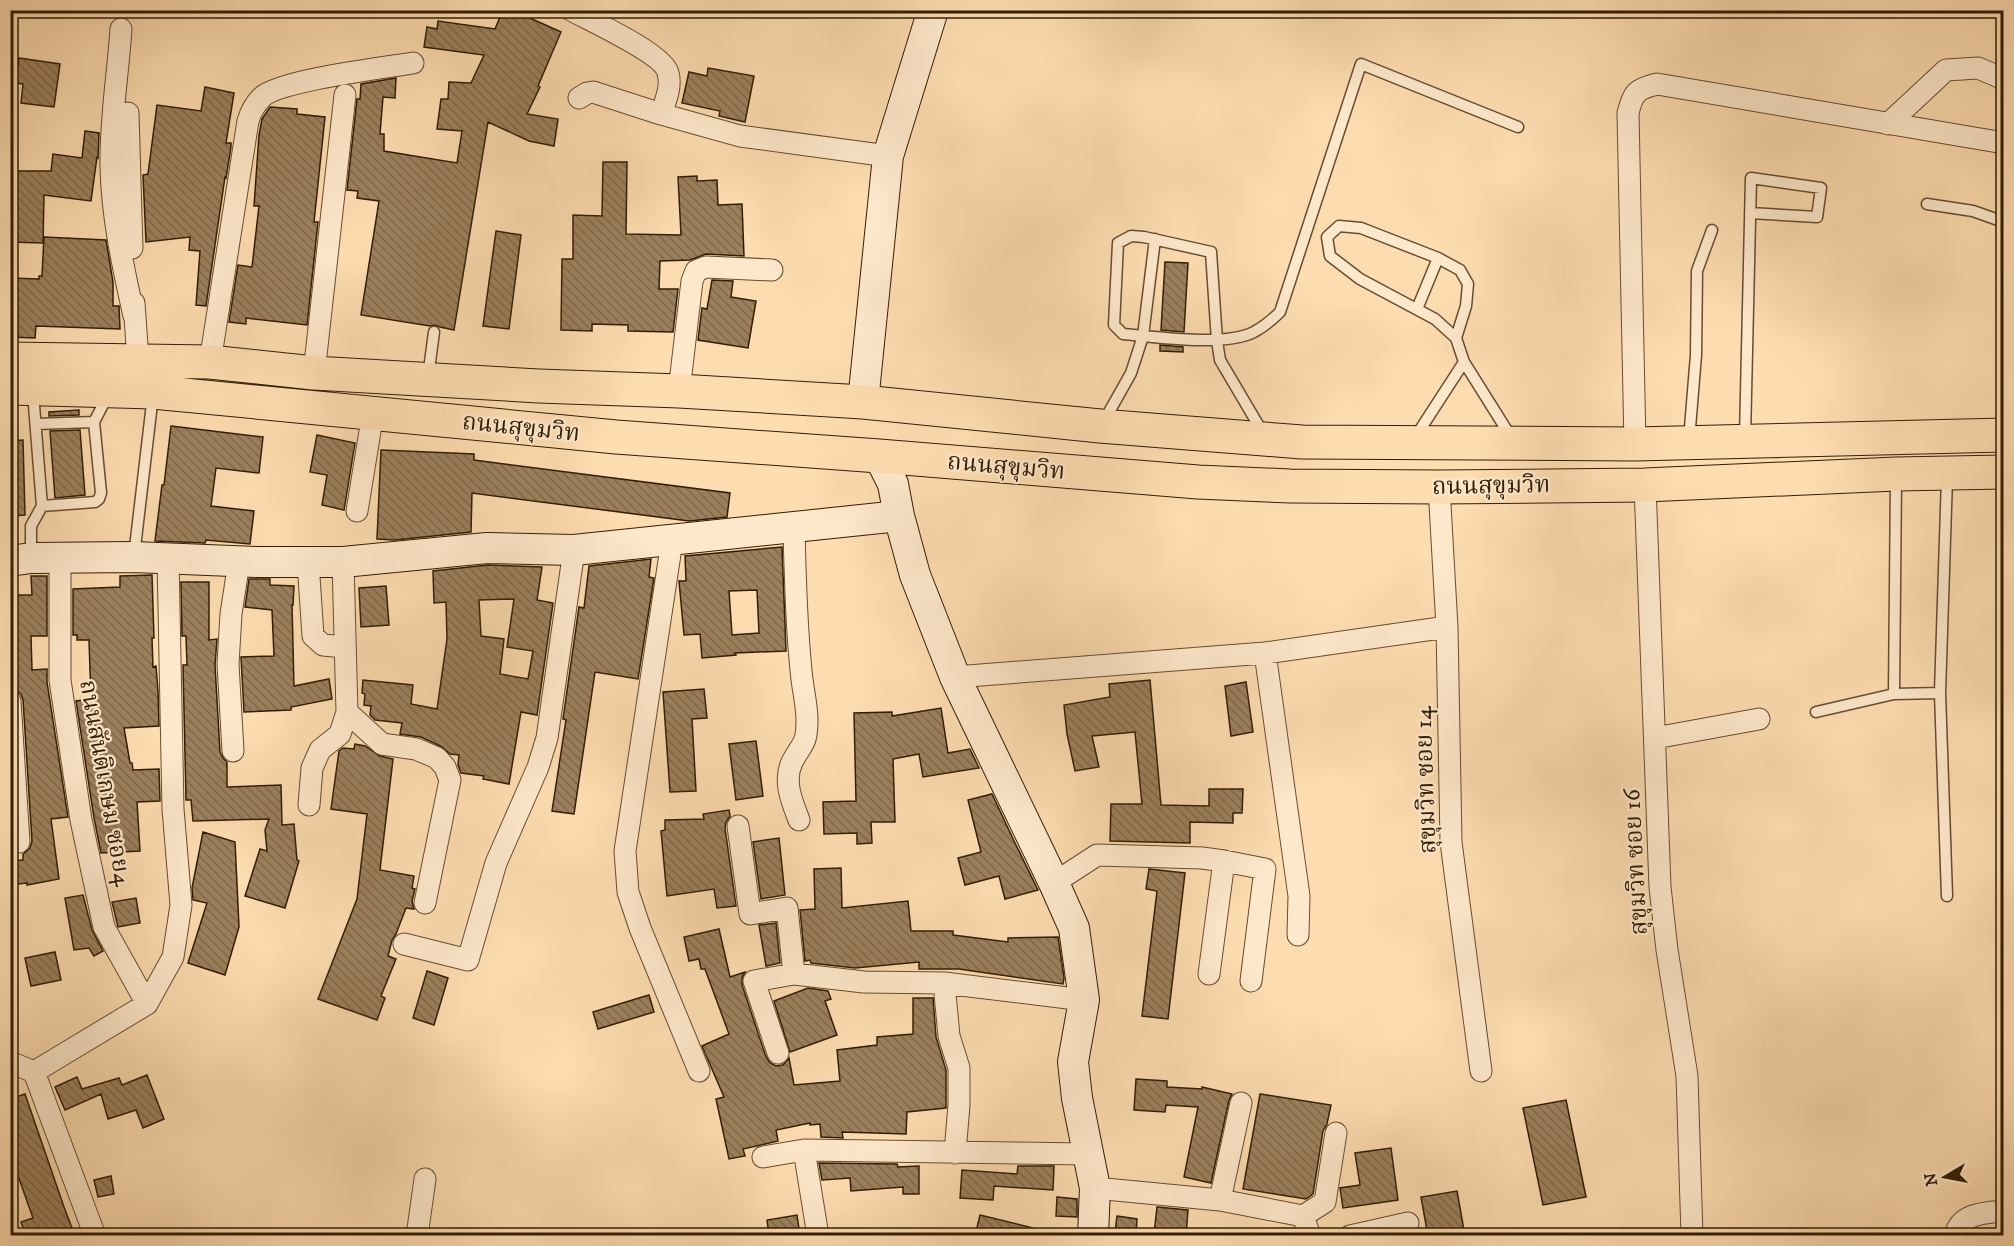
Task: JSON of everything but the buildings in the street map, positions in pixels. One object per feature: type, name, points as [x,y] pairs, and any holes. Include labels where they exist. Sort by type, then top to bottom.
[{"type":"main road","name":"ถนนสุขุมวิท","points":[[10,359],[138,360],[226,364],[314,373],[427,380],[863,402],[1267,441],[1516,445],[2004,435]]},
{"type":"main road","points":[[226,364],[236,400]]},
{"type":"main road","name":"ถนนสุขุมวิท","points":[[21,388],[153,392],[615,437],[1198,482],[1290,486],[1645,485],[1896,474],[2004,472]]},
{"type":"main road","points":[[863,402],[879,456]]},
{"type":"street","points":[[571,10],[631,42],[666,67],[669,80],[661,114]]},
{"type":"street","points":[[863,402],[888,156],[933,10]]},
{"type":"street","points":[[121,29],[114,97],[111,167],[119,252],[134,316]]},
{"type":"street","points":[[226,364],[248,121],[253,108],[264,95],[289,86],[333,76],[413,63]]},
{"type":"street","points":[[1888,124],[1946,70],[1978,68],[2004,79]]},
{"type":"street","points":[[1635,444],[1628,113],[1633,95],[1644,87],[1657,84],[2004,143]]},
{"type":"street","points":[[579,98],[594,92],[661,114],[741,136],[888,156]]},
{"type":"street","points":[[314,373],[345,95]]},
{"type":"street","points":[[128,113],[134,316],[138,360]]},
{"type":"street","points":[[679,391],[692,281],[696,271],[706,267],[772,270]]},
{"type":"street","points":[[357,511],[373,413]]},
{"type":"street","points":[[879,456],[893,484],[915,575],[955,677],[1074,928],[1084,1000],[1073,1062],[1077,1098],[1095,1188],[1093,1236]]},
{"type":"street","name":"สุขุมวิท ซอย 16","points":[[1645,485],[1660,887],[1666,950],[1687,1076],[1692,1236]]},
{"type":"street","name":"สุขุมวิท ซอย 14","points":[[1439,487],[1448,627],[1451,842],[1481,1071]]},
{"type":"street","points":[[21,559],[134,556],[239,562],[343,562],[487,549],[574,550],[633,542],[672,541],[899,516]]},
{"type":"street","points":[[794,527],[797,624],[807,719],[806,739],[792,763],[788,779],[791,799],[799,820]]},
{"type":"street","points":[[672,541],[625,851],[628,892],[640,928],[699,1071]]},
{"type":"street","points":[[404,944],[468,960],[496,863],[538,767],[546,738],[574,550]]},
{"type":"street","name":"ถนนสันติเกษม ซอย4","points":[[60,558],[60,680],[81,820],[104,927],[147,1004]]},
{"type":"street","points":[[34,1072],[147,1004],[173,957],[181,905],[173,810],[168,558]]},
{"type":"street","points":[[233,751],[228,664],[231,614],[239,562]]},
{"type":"street","points":[[308,562],[313,636],[322,645],[345,646]]},
{"type":"street","points":[[309,805],[312,768],[320,750],[340,734],[347,712],[343,562]]},
{"type":"street","points":[[955,677],[1265,653],[1448,627]]},
{"type":"street","points":[[1265,653],[1299,896],[1298,935]]},
{"type":"street","points":[[10,702],[19,842]]},
{"type":"street","points":[[347,712],[382,744],[416,749],[437,758],[445,767],[450,780],[425,903]]},
{"type":"street","points":[[1655,738],[1759,719]]},
{"type":"street","points":[[738,826],[750,914],[787,908],[794,974]]},
{"type":"street","points":[[1054,883],[1096,855],[1202,858],[1264,869],[1251,981]]},
{"type":"street","points":[[1209,974],[1224,861]]},
{"type":"street","points":[[778,1053],[754,981],[794,974],[864,982],[944,983],[1084,1000]]},
{"type":"street","points":[[944,983],[949,1036],[959,1068],[955,1154]]},
{"type":"street","points":[[10,1062],[34,1072],[94,1236]]},
{"type":"street","points":[[1220,1200],[1241,1103]]},
{"type":"street","points":[[1095,1188],[1220,1200],[1306,1226],[1325,1202],[1336,1133]]},
{"type":"street","points":[[763,1157],[804,1150],[955,1154],[1088,1154]]},
{"type":"street","points":[[804,1150],[818,1236]]},
{"type":"street","points":[[417,1236],[425,1179]]},
{"type":"street","points":[[1955,1236],[1962,1221],[1969,1217],[2004,1211]]},
{"type":"street","points":[[1350,1236],[1408,1223]]},
{"type":"lane","points":[[1267,441],[1220,360],[1216,341],[1211,252],[1131,236],[1118,243],[1114,324],[1123,334],[1216,341],[1252,333],[1271,321],[1280,312],[1361,64],[1518,127]]},
{"type":"lane","points":[[1745,442],[1750,213],[1751,178],[1821,188],[1817,217],[1750,213]]},
{"type":"lane","points":[[1927,204],[1973,211],[2004,222]]},
{"type":"lane","points":[[1456,338],[1466,306],[1468,284],[1460,270],[1438,258],[1361,228],[1339,226],[1327,237],[1330,256],[1360,279],[1435,319],[1456,338],[1464,362],[1516,445]]},
{"type":"lane","points":[[1688,443],[1696,355],[1696,271],[1712,230]]},
{"type":"lane","points":[[1100,426],[1131,373],[1143,336],[1155,239]]},
{"type":"lane","points":[[1417,309],[1438,258]]},
{"type":"lane","points":[[427,380],[434,332]]},
{"type":"lane","points":[[1411,444],[1464,362]]},
{"type":"lane","points":[[21,388],[36,424],[42,506],[31,526],[21,559]]},
{"type":"lane","points":[[42,506],[95,502],[99,499],[101,493],[94,422],[110,391]]},
{"type":"lane","points":[[134,556],[153,392]]},
{"type":"lane","points":[[36,424],[94,422]]},
{"type":"lane","points":[[1947,473],[1940,693],[1947,896]]},
{"type":"lane","points":[[1894,694],[1896,474]]},
{"type":"lane","points":[[1816,712],[1894,694],[1940,693]]}]
